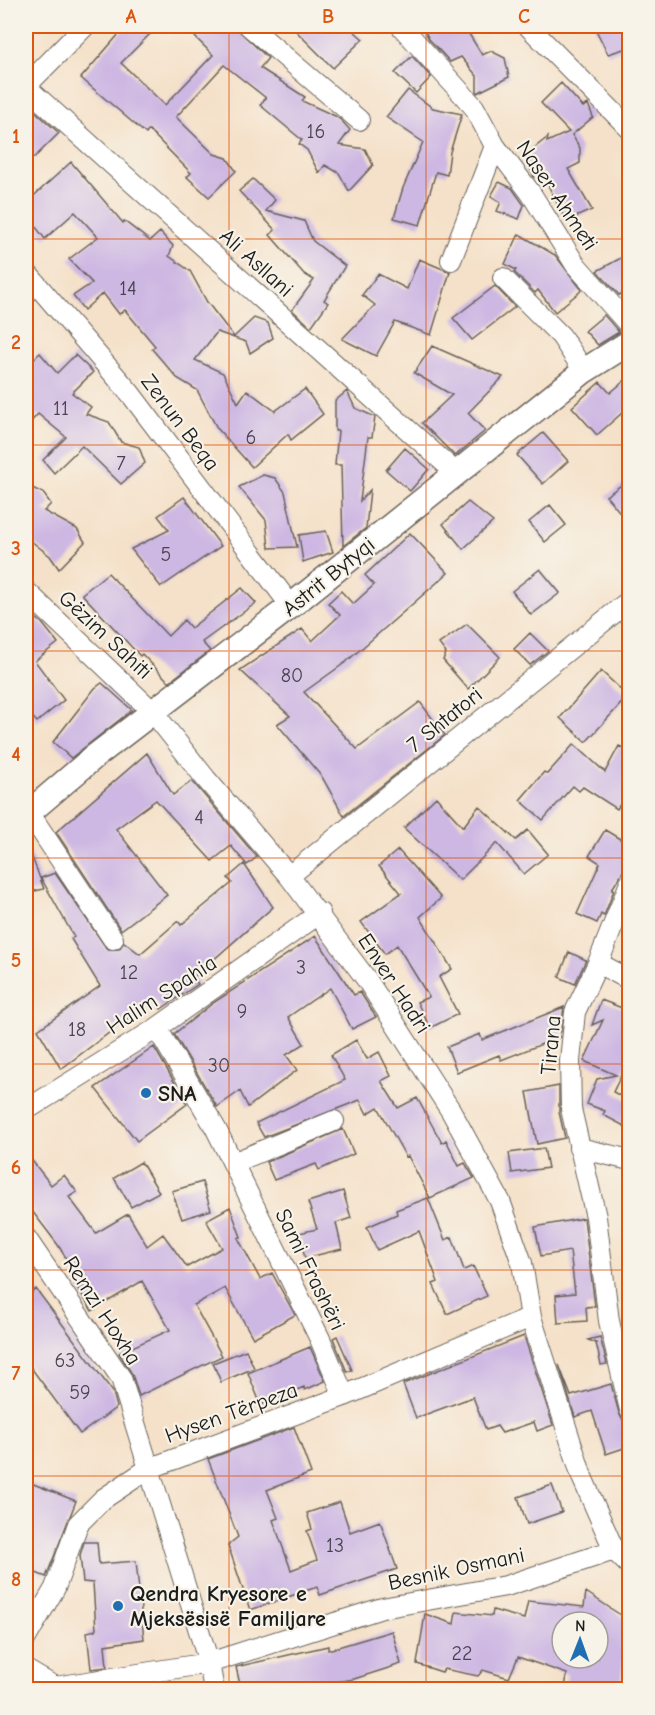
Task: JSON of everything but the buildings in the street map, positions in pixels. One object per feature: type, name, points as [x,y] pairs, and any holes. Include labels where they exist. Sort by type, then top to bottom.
[{"type":"street","points":[[26,86],[85,26]]},
{"type":"street","points":[[249,26],[359,120]]},
{"type":"street","name":"Naser Ahmeti","points":[[401,26],[474,107],[495,146],[530,192],[575,264],[630,326]]},
{"type":"street","points":[[528,26],[630,129]]},
{"type":"street","name":"Ali Asllani","points":[[26,86],[456,473]]},
{"type":"street","name":"Naser Ahmeti","points":[[451,260],[495,146]]},
{"type":"street","name":"Zenun Beqa","points":[[26,272],[130,393],[291,606]]},
{"type":"street","points":[[503,278],[561,336],[584,371]]},
{"type":"street","name":"Astrit Bytyqi","points":[[112,939],[27,812],[291,606],[584,371],[630,342]]},
{"type":"street","name":"Gëzim Sahiti","points":[[26,591],[153,712]]},
{"type":"street","name":"7 Shtatori","points":[[289,876],[630,600]]},
{"type":"street","name":"Enver Hadri","points":[[153,712],[206,779],[320,913],[367,980],[451,1111],[500,1201],[522,1263],[531,1317]]},
{"type":"street","name":"Tirana","points":[[630,883],[598,963],[575,1012],[570,1061],[571,1108],[596,1217],[609,1321],[630,1410]]},
{"type":"street","name":"Halim Spahia","points":[[26,1110],[157,1028],[320,913]]},
{"type":"street","points":[[598,963],[630,980]]},
{"type":"street","name":"Sami Frashëri","points":[[157,1028],[234,1163],[320,1339],[344,1396]]},
{"type":"street","points":[[234,1163],[333,1121]]},
{"type":"street","points":[[579,1148],[630,1160]]},
{"type":"street","name":"Remzi Hoxha","points":[[26,1238],[121,1378],[209,1663],[214,1689]]},
{"type":"street","points":[[531,1317],[582,1477],[614,1550],[630,1566]]},
{"type":"street","name":"Hysen Tërpeza","points":[[26,1638],[55,1588],[78,1524],[103,1499],[148,1469],[344,1396],[531,1317]]},
{"type":"street","name":"Besnik Osmani","points":[[26,1670],[55,1687],[209,1663],[382,1608],[506,1586],[614,1550]]},
{"type":"place","name":"SNA","points":[[146,1093]]},
{"type":"place","name":"Qendra Kryesore e Mjeksësisë Familjare","points":[[118,1606]]}]
